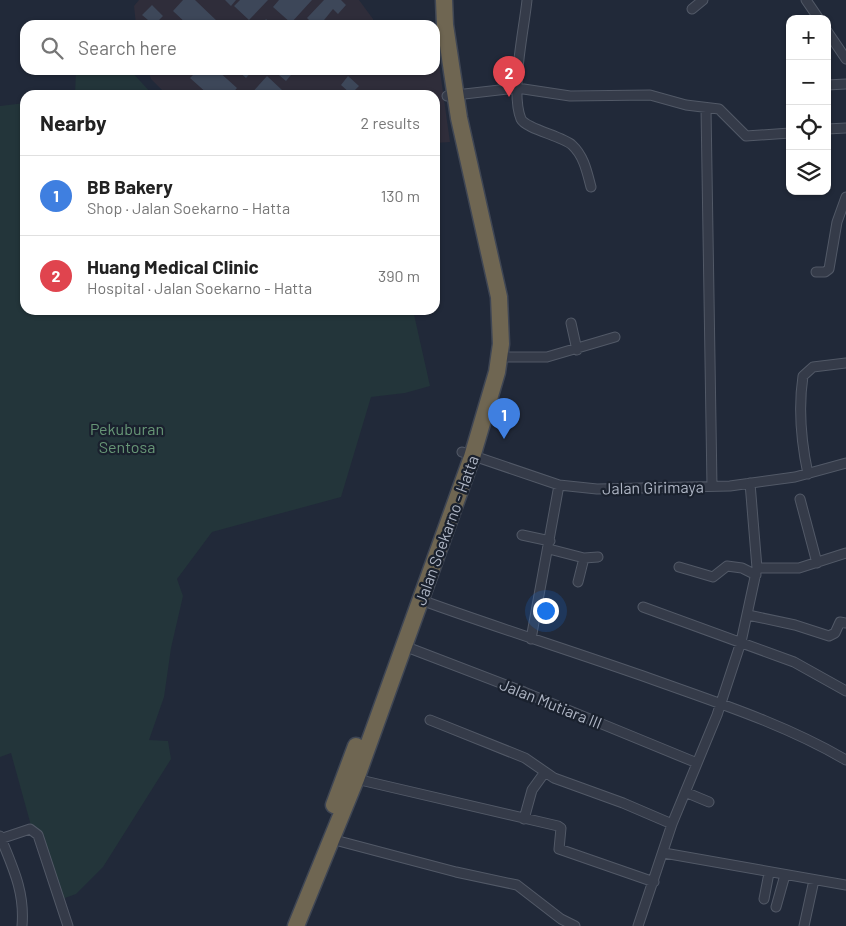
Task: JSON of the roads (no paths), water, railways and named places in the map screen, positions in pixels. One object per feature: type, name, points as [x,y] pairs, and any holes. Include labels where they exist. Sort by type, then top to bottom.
[{"type":"highway","name":"Jalan Soekarno - Hatta","points":[[435,0],[438,20]]},
{"type":"highway","name":"Jalan Soekarno - Hatta","points":[[296,926],[316,864],[411,599],[491,397],[499,357],[501,323],[499,297],[451,96],[444,0]]},
{"type":"highway","name":"Jalan Soekarno - Hatta","points":[[287,926],[316,864],[331,839],[356,779],[421,600],[467,454],[487,372],[490,304],[440,30]]},
{"type":"street","points":[[527,0],[517,88],[523,121],[571,143],[585,163],[591,186]]},
{"type":"street","points":[[692,8],[703,0]]},
{"type":"street","points":[[806,0],[816,15]]},
{"type":"street","points":[[831,37],[846,59]]},
{"type":"street","points":[[831,85],[846,84]]},
{"type":"street","points":[[451,96],[517,88],[570,96],[650,95],[675,103],[722,111],[746,136],[786,133]]},
{"type":"street","points":[[706,108],[712,486]]},
{"type":"street","points":[[831,129],[846,128]]},
{"type":"street","points":[[816,272],[825,272],[829,269],[837,222],[846,197]]},
{"type":"street","points":[[571,323],[577,350]]},
{"type":"street","points":[[499,357],[547,357],[577,350],[615,337]]},
{"type":"street","points":[[808,474],[802,446],[800,413],[803,376],[813,367],[846,362]]},
{"type":"street","name":"Jalan Girimaya","points":[[467,454],[559,485],[597,489],[638,490],[750,483],[808,474],[846,463]]},
{"type":"street","points":[[638,926],[664,853],[672,824],[720,703],[741,642],[757,572],[750,483]]},
{"type":"street","points":[[531,639],[559,485]]},
{"type":"street","points":[[800,499],[817,563]]},
{"type":"street","points":[[522,535],[584,558],[598,557]]},
{"type":"street","points":[[679,567],[708,576],[716,576],[727,566],[757,572],[799,568],[846,553]]},
{"type":"street","points":[[578,582],[584,558]]},
{"type":"street","points":[[421,600],[720,703],[798,736],[846,760]]},
{"type":"street","points":[[643,607],[802,666],[846,690]]},
{"type":"street","points":[[748,614],[787,622],[829,636],[835,634],[840,622],[846,623]]},
{"type":"street","name":"Jalan Mutiara III","points":[[404,646],[524,692],[697,763]]},
{"type":"street","points":[[430,720],[525,758],[554,778],[624,803],[672,824]]},
{"type":"street","points":[[524,819],[532,790],[545,772]]},
{"type":"street","points":[[356,779],[560,826],[558,846],[560,850],[654,882]]},
{"type":"street","points":[[685,792],[709,802]]},
{"type":"street","points":[[22,926],[24,906],[22,892],[0,838],[30,829],[38,835],[68,926]]},
{"type":"street","points":[[331,839],[456,872],[517,884],[561,919],[575,926]]},
{"type":"street","points":[[664,853],[846,885]]},
{"type":"street","points":[[764,899],[769,872]]},
{"type":"street","points":[[776,907],[785,875]]},
{"type":"street","points":[[804,926],[814,880]]},
{"type":"place","name":"Huang Medical Clinic","points":[[509,97]]},
{"type":"place","name":"BB Bakery","points":[[504,439]]},
{"type":"park label","name":"Pekuburan Sentosa","points":[[127,437]]}]
